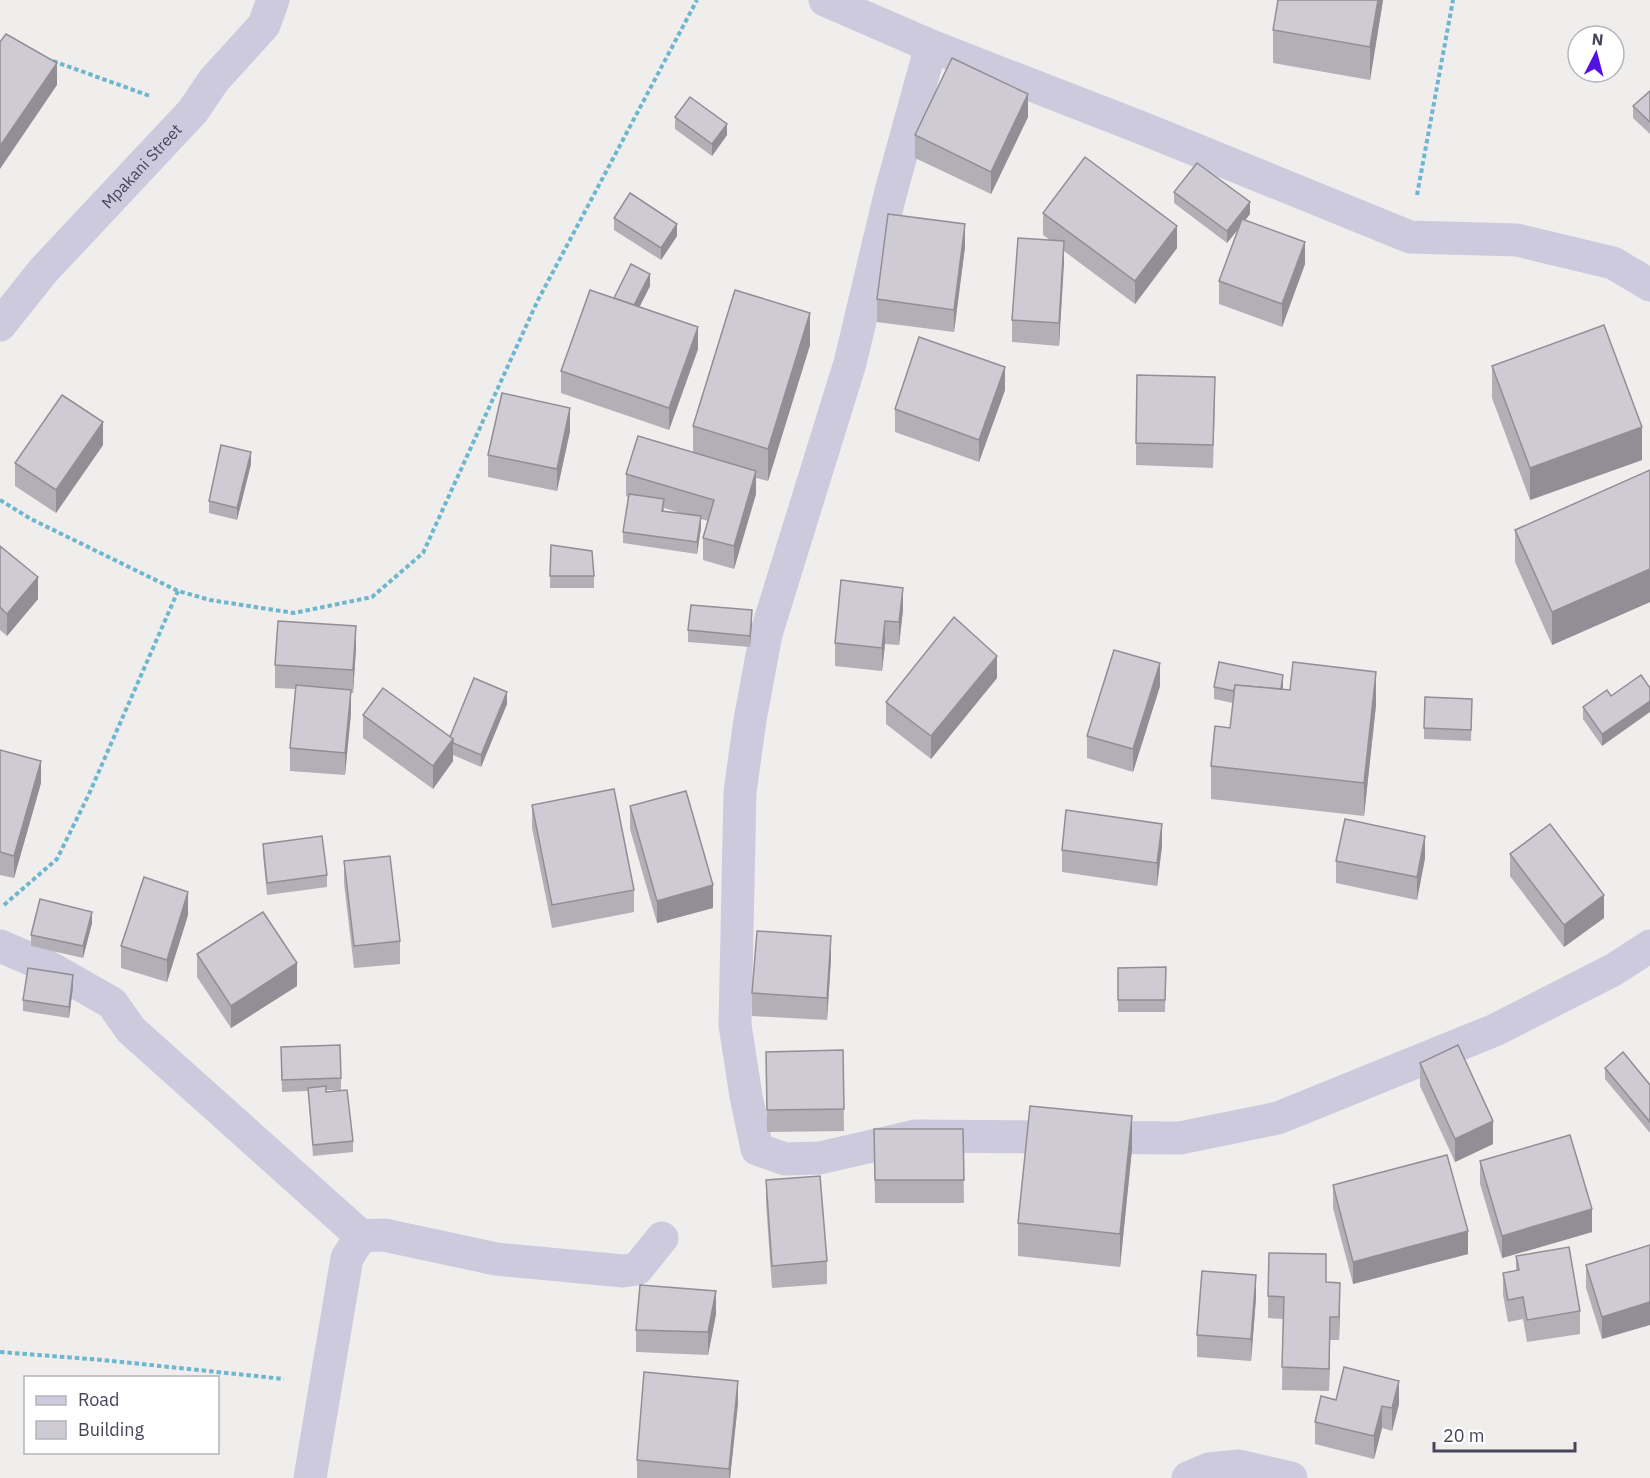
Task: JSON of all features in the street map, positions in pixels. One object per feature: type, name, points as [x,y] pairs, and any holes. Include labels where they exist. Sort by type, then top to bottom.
[{"type":"street","name":"Mpakani Street","points":[[0,325],[43,271],[194,111],[214,80],[268,13],[289,0]]},
{"type":"street","points":[[825,0],[931,46],[1147,130],[1410,237],[1517,240],[1613,263],[1650,285]]},
{"type":"street","points":[[931,46],[890,195],[850,363],[766,634],[750,720],[740,792],[735,1025],[757,1149],[785,1160],[820,1158],[915,1136],[1180,1138],[1278,1118],[1495,1030],[1613,970],[1650,946]]},
{"type":"street","points":[[0,946],[50,967],[111,1003],[131,1030],[362,1236],[384,1235],[495,1259],[623,1271],[637,1269],[662,1238]]},
{"type":"street","points":[[310,1478],[347,1258],[362,1236]]},
{"type":"street","points":[[1188,1478],[1209,1469],[1239,1466],[1291,1478]]},
{"type":"path","points":[[0,500],[31,519],[178,591],[210,600],[294,613],[372,597],[423,553],[537,302],[697,0]]},
{"type":"path","points":[[1410,237],[1453,0]]},
{"type":"path","points":[[44,58],[194,111]]},
{"type":"path","points":[[0,909],[57,859],[89,794],[178,591]]},
{"type":"path","points":[[0,1352],[326,1383]]},
{"type":"building","points":[[1278,0],[1378,0],[1370,47],[1273,30]]},
{"type":"building","points":[[6,34],[57,63],[0,146],[0,42]]},
{"type":"building","points":[[952,58],[1028,94],[991,172],[915,135]]},
{"type":"building","points":[[1650,91],[1650,122],[1633,106]]},
{"type":"building","points":[[690,97],[727,124],[712,144],[675,117]]},
{"type":"building","points":[[1085,157],[1177,226],[1135,281],[1043,213]]},
{"type":"building","points":[[1197,163],[1250,202],[1227,231],[1174,192]]},
{"type":"building","points":[[630,193],[677,224],[661,248],[614,218]]},
{"type":"building","points":[[888,214],[965,224],[954,310],[877,299]]},
{"type":"building","points":[[1242,219],[1305,242],[1282,304],[1219,281]]},
{"type":"building","points":[[1018,238],[1064,241],[1059,323],[1012,320]]},
{"type":"building","points":[[631,264],[650,274],[634,305],[614,298]]},
{"type":"building","points":[[590,290],[698,327],[669,408],[561,371]]},
{"type":"building","points":[[735,290],[810,313],[768,449],[693,426]]},
{"type":"building","points":[[1604,325],[1642,427],[1530,468],[1492,366]]},
{"type":"building","points":[[919,337],[1005,367],[979,440],[895,409]]},
{"type":"building","points":[[1137,375],[1215,377],[1213,445],[1136,443]]},
{"type":"building","points":[[502,393],[570,408],[557,469],[488,455]]},
{"type":"building","points":[[62,395],[103,422],[56,490],[15,463]]},
{"type":"building","points":[[638,436],[756,471],[734,546],[703,538],[714,500],[626,474]]},
{"type":"building","points":[[221,445],[251,452],[237,508],[209,501]]},
{"type":"building","points":[[1650,470],[1650,569],[1552,612],[1515,530]]},
{"type":"building","points":[[629,494],[664,499],[662,511],[701,516],[697,542],[623,532]]},
{"type":"building","points":[[551,545],[592,551],[594,576],[550,576]]},
{"type":"building","points":[[0,546],[38,577],[7,614],[0,607]]},
{"type":"building","points":[[841,580],[903,588],[899,622],[885,621],[882,648],[835,643]]},
{"type":"building","points":[[691,605],[752,610],[750,636],[688,630]]},
{"type":"building","points":[[954,617],[997,656],[931,736],[886,702]]},
{"type":"building","points":[[278,621],[356,626],[353,670],[275,665]]},
{"type":"building","points":[[1114,650],[1160,663],[1133,749],[1087,736]]},
{"type":"building","points":[[1219,662],[1283,675],[1281,689],[1235,685],[1234,691],[1214,687]]},
{"type":"building","points":[[1293,662],[1376,672],[1364,783],[1211,766],[1215,726],[1230,728],[1235,685],[1290,690]]},
{"type":"building","points":[[1641,675],[1650,688],[1650,701],[1602,734],[1583,707],[1607,690],[1611,696]]},
{"type":"building","points":[[474,678],[507,692],[481,755],[453,743],[450,737]]},
{"type":"building","points":[[296,685],[351,690],[345,753],[290,748]]},
{"type":"building","points":[[383,688],[453,739],[433,766],[363,715]]},
{"type":"building","points":[[1425,697],[1472,699],[1471,730],[1424,728]]},
{"type":"building","points":[[0,750],[41,761],[14,856],[0,852]]},
{"type":"building","points":[[614,789],[634,890],[552,905],[532,805]]},
{"type":"building","points":[[686,791],[713,885],[657,901],[630,806]]},
{"type":"building","points":[[1066,810],[1162,824],[1157,863],[1062,850]]},
{"type":"building","points":[[1345,819],[1425,836],[1417,877],[1336,861]]},
{"type":"building","points":[[1550,824],[1604,895],[1564,925],[1510,854]]},
{"type":"building","points":[[322,836],[327,875],[267,883],[263,844]]},
{"type":"building","points":[[390,856],[400,941],[354,946],[344,861]]},
{"type":"building","points":[[144,877],[188,892],[167,960],[121,946]]},
{"type":"building","points":[[40,899],[92,912],[83,946],[31,935]]},
{"type":"building","points":[[263,912],[297,963],[231,1006],[197,954]]},
{"type":"building","points":[[757,931],[831,936],[827,998],[752,993]]},
{"type":"building","points":[[1166,967],[1165,1000],[1118,1000],[1118,968]]},
{"type":"building","points":[[28,968],[73,975],[69,1007],[23,1000]]},
{"type":"building","points":[[340,1045],[341,1078],[282,1080],[281,1047]]},
{"type":"building","points":[[1458,1045],[1493,1121],[1455,1139],[1420,1063]]},
{"type":"building","points":[[843,1050],[844,1109],[767,1110],[766,1052]]},
{"type":"building","points":[[1623,1052],[1650,1085],[1650,1122],[1605,1068]]},
{"type":"building","points":[[326,1086],[326,1092],[347,1090],[353,1141],[313,1145],[308,1088]]},
{"type":"building","points":[[1030,1106],[1132,1116],[1120,1234],[1018,1223]]},
{"type":"building","points":[[874,1129],[963,1129],[964,1180],[875,1180]]},
{"type":"building","points":[[1570,1135],[1592,1209],[1502,1236],[1480,1161]]},
{"type":"building","points":[[1447,1155],[1468,1231],[1353,1262],[1333,1185]]},
{"type":"building","points":[[820,1176],[827,1261],[772,1266],[766,1180]]},
{"type":"building","points":[[1650,1245],[1650,1302],[1602,1317],[1586,1265]]},
{"type":"building","points":[[1569,1247],[1580,1311],[1527,1320],[1523,1297],[1508,1300],[1503,1273],[1519,1270],[1516,1256]]},
{"type":"building","points":[[1269,1253],[1326,1254],[1326,1282],[1340,1283],[1339,1317],[1330,1317],[1329,1369],[1282,1367],[1284,1297],[1268,1296]]},
{"type":"building","points":[[1202,1271],[1256,1275],[1251,1339],[1197,1335]]},
{"type":"building","points":[[640,1285],[716,1291],[708,1332],[636,1330]]},
{"type":"building","points":[[1344,1367],[1399,1381],[1392,1408],[1382,1406],[1374,1436],[1315,1422],[1321,1396],[1336,1400]]},
{"type":"building","points":[[644,1372],[738,1381],[729,1469],[637,1460]]}]
